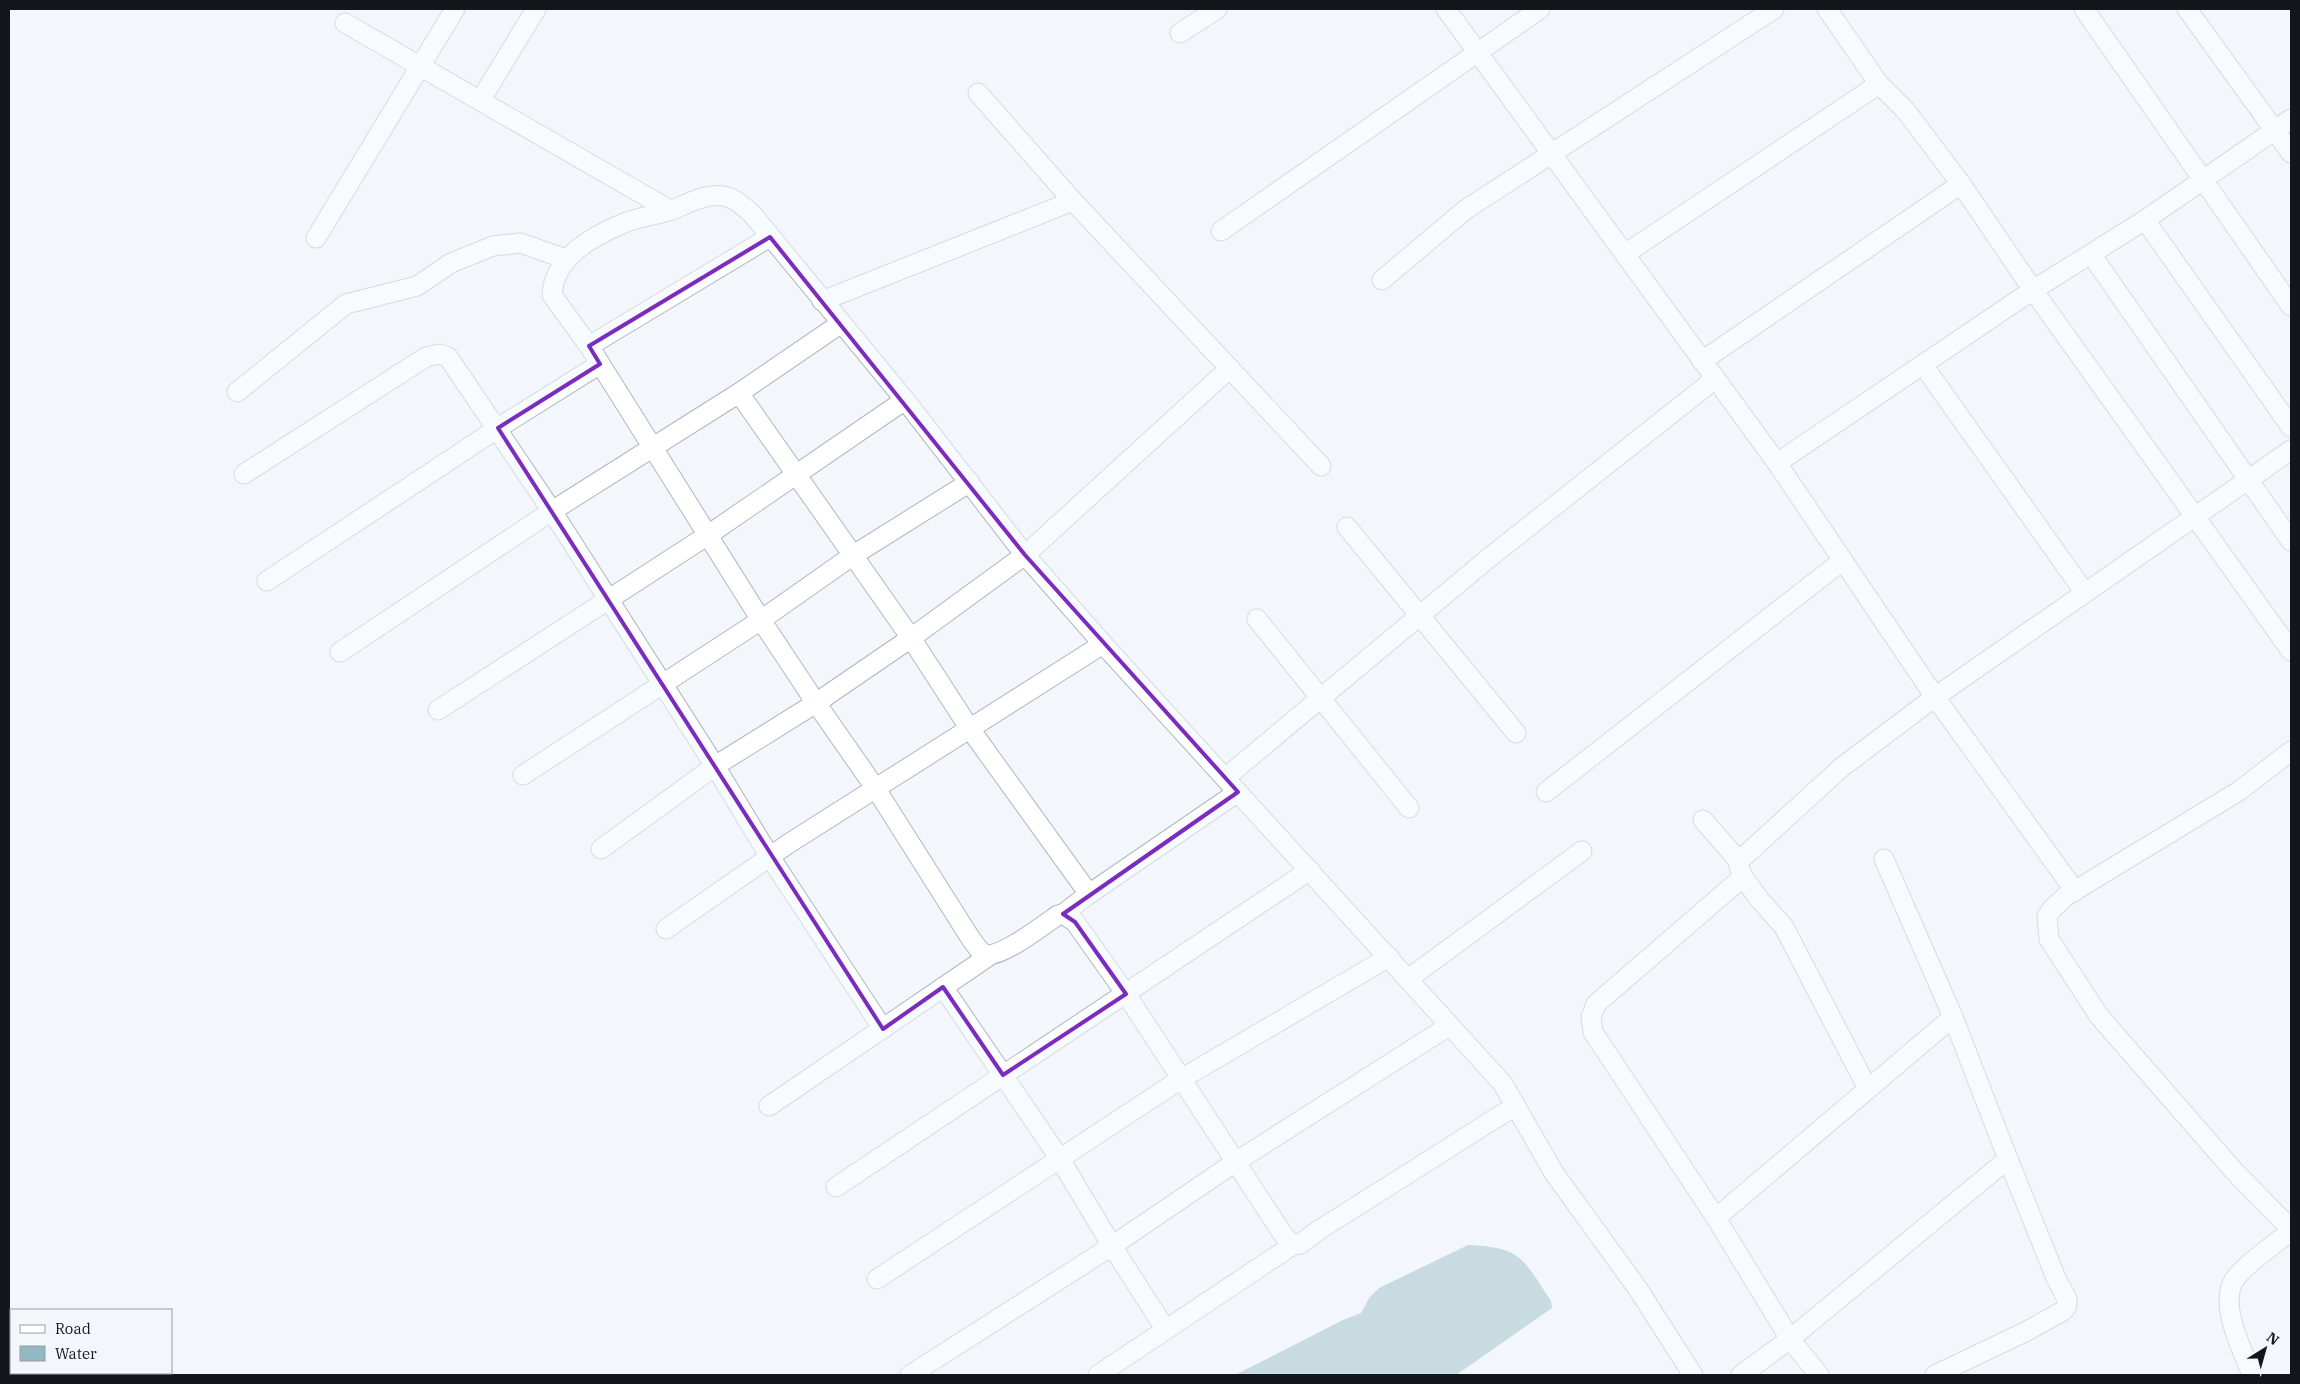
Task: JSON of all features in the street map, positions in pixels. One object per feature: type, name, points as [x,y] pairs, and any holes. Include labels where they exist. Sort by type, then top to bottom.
[{"type":"street","points":[[316,238],[455,9]]},
{"type":"street","points":[[480,101],[536,9]]},
{"type":"street","points":[[1180,33],[1217,9]]},
{"type":"street","points":[[1446,9],[1777,464],[1935,697],[2075,891]]},
{"type":"street","points":[[1220,231],[1540,9]]},
{"type":"street","points":[[1382,280],[1465,210],[1774,9]]},
{"type":"street","points":[[1827,9],[1879,84],[1906,111],[1960,184],[2033,290],[2291,651]]},
{"type":"street","points":[[2084,9],[2291,306]]},
{"type":"street","points":[[2187,9],[2291,153]]},
{"type":"street","points":[[345,23],[670,210]]},
{"type":"street","points":[[1625,254],[1879,84]]},
{"type":"street","points":[[978,93],[1073,201],[1321,466]]},
{"type":"street","points":[[1777,464],[2033,290],[2145,220],[2291,119]]},
{"type":"street","points":[[1702,361],[1960,184]]},
{"type":"street","points":[[989,956],[982,954],[971,939],[876,789],[816,704],[652,449],[589,346],[552,295],[553,287],[566,259],[584,244],[625,223],[700,199],[726,197],[736,201],[752,214],[840,324],[905,400],[1025,555],[1103,644],[1503,1084],[1554,1173],[1638,1288],[1693,1375]]},
{"type":"street","points":[[822,301],[1073,201]]},
{"type":"street","points":[[2145,220],[2291,427]]},
{"type":"street","points":[[589,346],[770,238]]},
{"type":"street","points":[[237,392],[346,304],[417,286],[451,263],[493,246],[520,243],[566,259]]},
{"type":"street","points":[[2091,254],[2250,479],[2291,541]]},
{"type":"street","points":[[340,652],[552,511],[739,393],[840,324]]},
{"type":"street","points":[[244,474],[426,357],[440,354],[448,357],[498,428],[552,511],[715,766],[770,857],[883,1028]]},
{"type":"street","points":[[267,581],[498,428],[600,364]]},
{"type":"street","points":[[1923,365],[2086,593]]},
{"type":"street","points":[[601,849],[715,766],[816,704],[912,638],[1025,555],[1230,368]]},
{"type":"street","points":[[1225,778],[1555,504],[1715,379]]},
{"type":"street","points":[[739,393],[852,556],[912,638],[970,729],[1089,894]]},
{"type":"street","points":[[438,710],[708,535],[905,400]]},
{"type":"street","points":[[1819,1375],[1790,1339],[1716,1218],[1593,1032],[1590,1017],[1596,1004],[1741,869],[1842,767],[1935,697],[2291,450]]},
{"type":"street","points":[[523,775],[662,683],[762,620],[852,556],[970,482]]},
{"type":"street","points":[[1347,527],[1516,733]]},
{"type":"street","points":[[1546,792],[1842,561]]},
{"type":"street","points":[[1257,619],[1409,808]]},
{"type":"street","points":[[666,929],[788,844],[1103,644]]},
{"type":"street","points":[[2252,1375],[2233,1324],[2228,1302],[2233,1282],[2247,1267],[2291,1230],[2234,1171],[2099,1016],[2049,939],[2047,916],[2052,908],[2075,891],[2239,791],[2291,751]]},
{"type":"street","points":[[769,1106],[989,956],[1001,952],[1058,915],[1063,914],[1089,894],[1238,792]]},
{"type":"street","points":[[1703,820],[1741,869],[1760,900],[1784,927],[1868,1089]]},
{"type":"street","points":[[1408,980],[1582,850]]},
{"type":"street","points":[[1884,858],[1953,1017],[2008,1160],[2056,1278],[2067,1299],[2067,1306],[2063,1311],[2027,1331],[1935,1375]]},
{"type":"street","points":[[836,1187],[1310,870]]},
{"type":"street","points":[[1063,914],[1075,922],[1126,994],[1234,1162],[1284,1236],[1293,1245]]},
{"type":"street","points":[[877,1279],[1181,1079],[1389,957]]},
{"type":"street","points":[[943,987],[1060,1158],[1112,1246],[1166,1330]]},
{"type":"street","points":[[1716,1218],[1953,1017]]},
{"type":"street","points":[[910,1375],[1112,1246],[1234,1162],[1449,1026]]},
{"type":"street","points":[[1098,1375],[1293,1245],[1300,1244],[1319,1230],[1515,1106]]},
{"type":"street","points":[[1741,1375],[1790,1339],[2008,1160]]},
{"type":"highlighted area","points":[[770,237],[1025,555],[1238,792],[1063,914],[1075,922],[1126,994],[1003,1075],[943,987],[883,1029],[498,428],[600,364],[589,346]]},
{"type":"water","points":[[1468,1245],[1500,1249],[1519,1258],[1527,1265],[1542,1287],[1551,1301],[1552,1308],[1456,1375],[1235,1375],[1343,1320],[1361,1313],[1369,1298],[1379,1288]]}]
